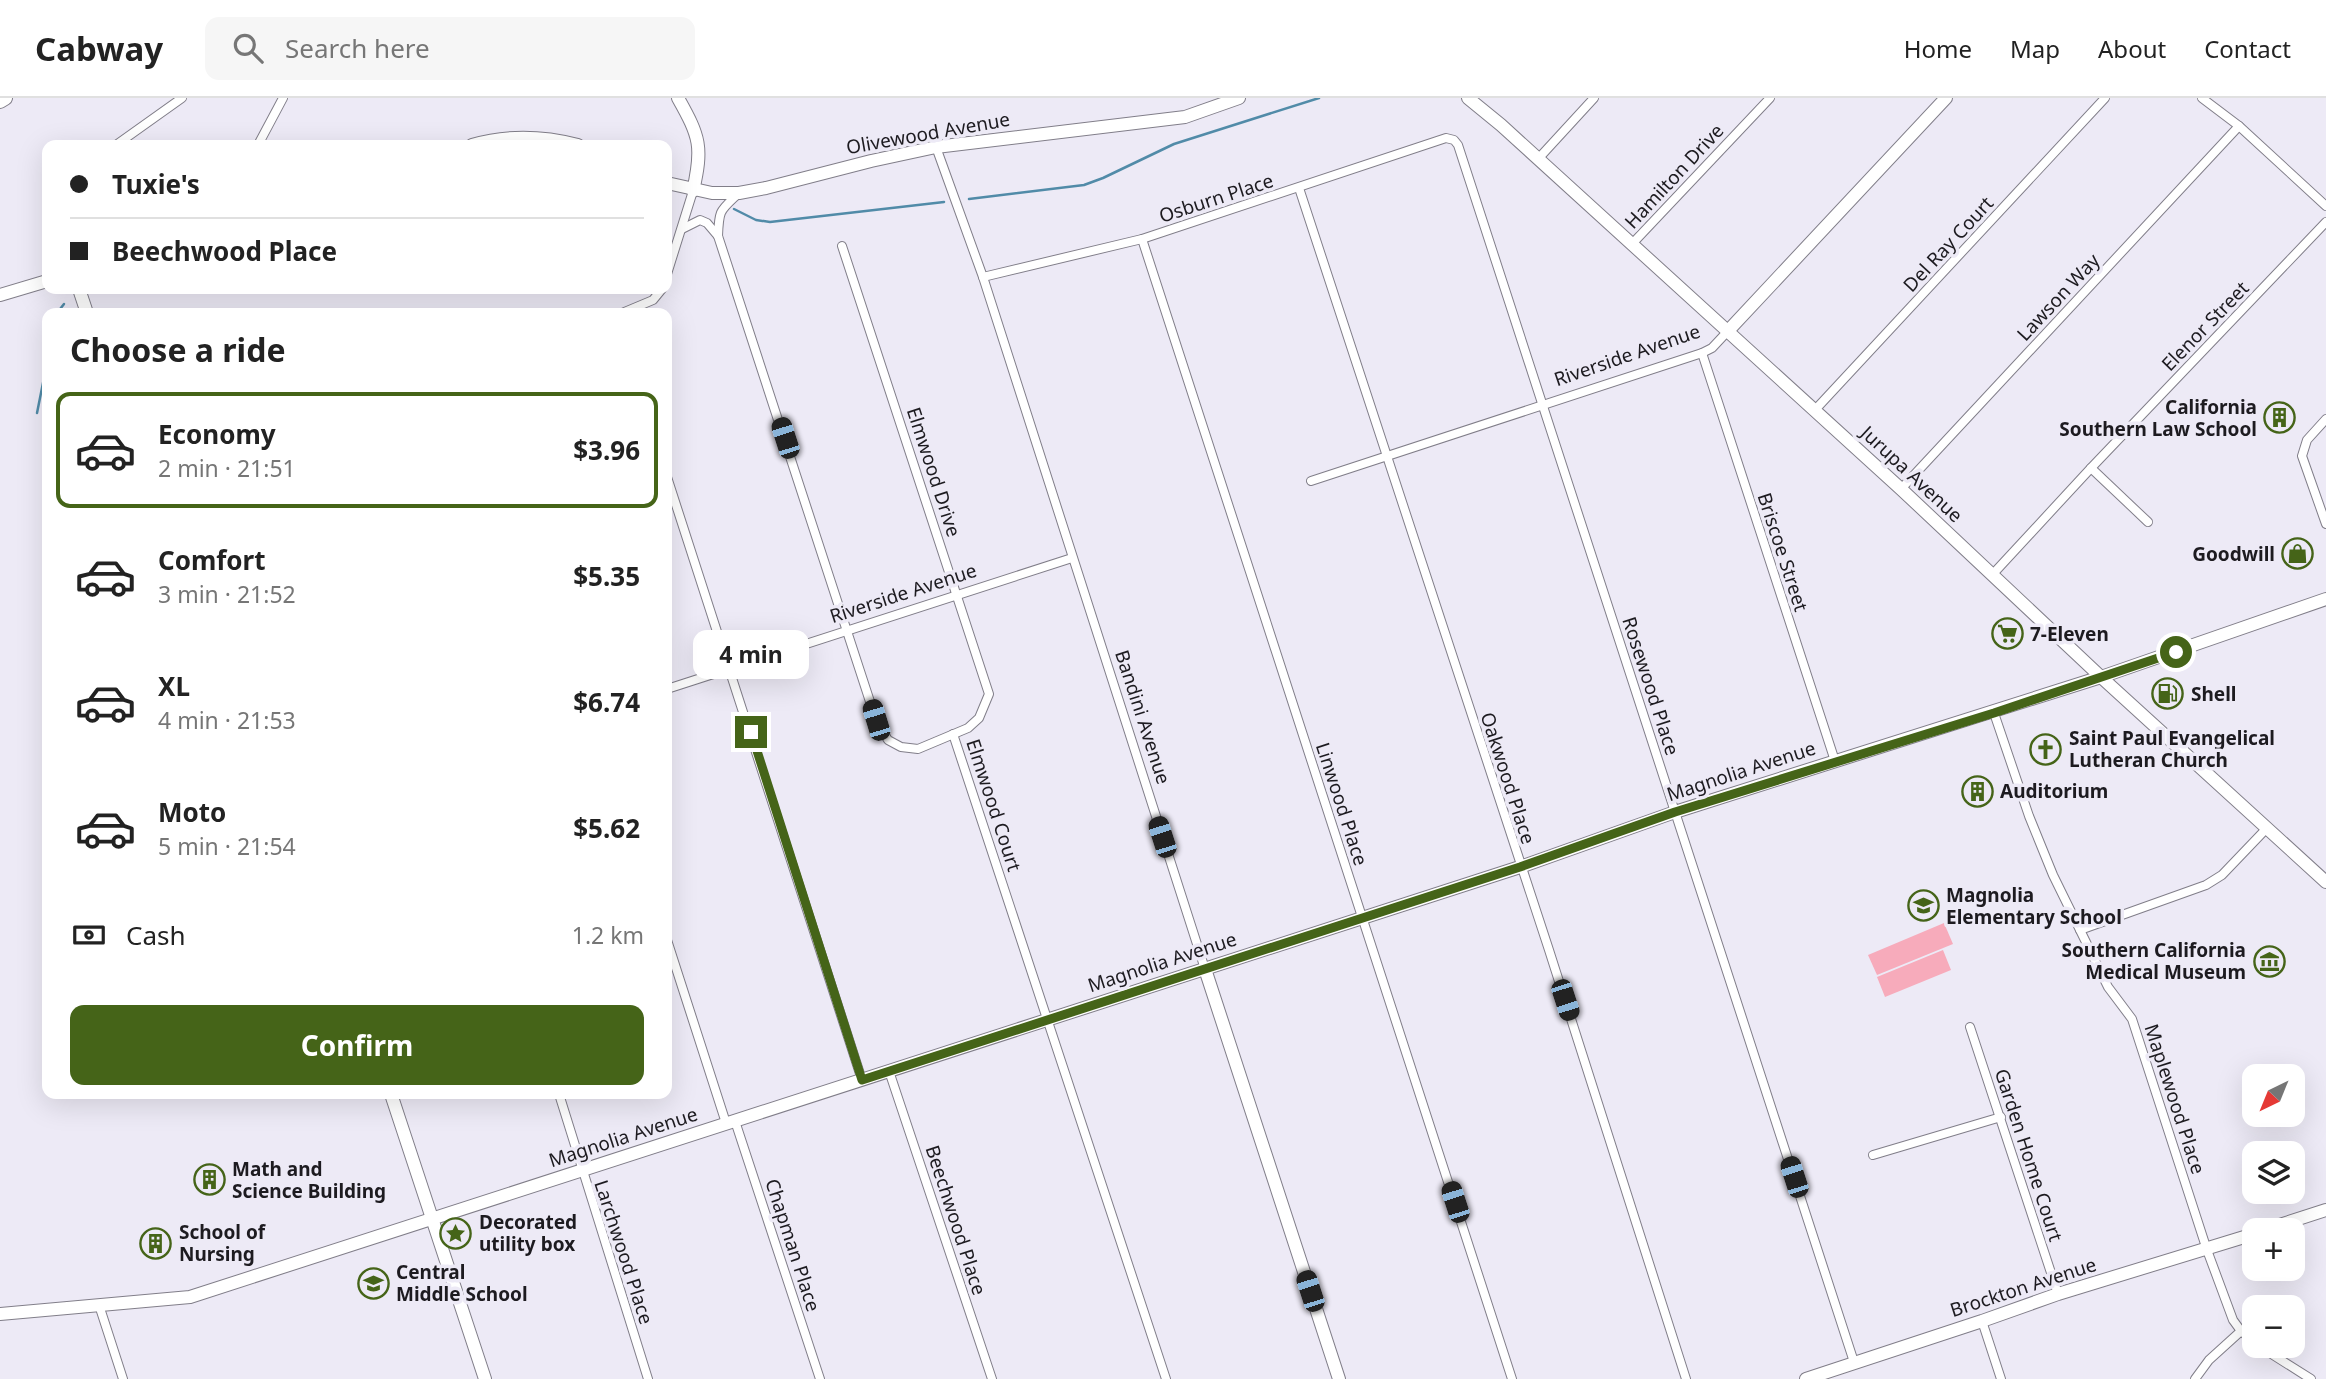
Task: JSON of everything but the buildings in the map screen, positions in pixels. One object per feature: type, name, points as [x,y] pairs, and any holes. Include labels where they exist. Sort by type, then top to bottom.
[{"type":"highway","points":[[0,101],[5,98]]},
{"type":"main road","points":[[678,98],[697,135],[700,152],[693,191]]},
{"type":"main road","name":"Olivewood Avenue","points":[[672,185],[693,191],[739,193],[871,160],[936,147],[1185,117],[1239,98]]},
{"type":"main road","name":"Jurupa Avenue","points":[[1468,98],[1901,489],[2326,883]]},
{"type":"main road","name":"Riverside Avenue","points":[[1727,332],[1946,98]]},
{"type":"main road","points":[[506,140],[551,140]]},
{"type":"main road","points":[[0,295],[42,282]]},
{"type":"main road","name":"Magnolia Avenue","points":[[0,1314],[190,1297],[1520,867],[1675,812],[1994,713],[2326,599]]},
{"type":"main road","name":"Bandini Avenue","points":[[1205,969],[1339,1379]]},
{"type":"main road","points":[[393,1099],[485,1379]]},
{"type":"main road","points":[[2301,1218],[2326,1210]]},
{"type":"main road","name":"Brockton Avenue","points":[[1810,1378],[2059,1294],[2242,1238]]},
{"type":"street","points":[[123,140],[182,98]]},
{"type":"street","points":[[261,140],[283,98]]},
{"type":"street","points":[[1538,159],[1594,98]]},
{"type":"street","name":"Hamilton Drive","points":[[1631,245],[1770,98]]},
{"type":"street","name":"Del Ray Court","points":[[1814,411],[2105,98]]},
{"type":"street","points":[[2202,98],[2239,126],[2326,206]]},
{"type":"street","name":"Lawson Way","points":[[1901,489],[2239,126]]},
{"type":"street","name":"Osburn Place","points":[[983,277],[1142,239],[1446,138],[1454,140]]},
{"type":"street","name":"Rosewood Place","points":[[1454,140],[1458,145],[1544,405],[1854,1362]]},
{"type":"street","name":"Bandini Avenue","points":[[936,147],[983,277],[1205,969]]},
{"type":"street","name":"Oakwood Place","points":[[1299,188],[1686,1379]]},
{"type":"street","points":[[672,259],[693,191]]},
{"type":"street","points":[[718,236],[718,217],[722,209],[739,193]]},
{"type":"street","points":[[682,229],[700,220],[718,236]]},
{"type":"street","name":"Elenor Street","points":[[1992,575],[2326,222]]},
{"type":"street","name":"Elmwood Court","points":[[718,236],[876,720],[888,740],[901,747],[918,749],[953,734],[1166,1379]]},
{"type":"street","name":"Linwood Place","points":[[1142,239],[1512,1379]]},
{"type":"street","name":"Elmwood Drive","points":[[842,246],[989,694],[979,718],[968,728],[953,734]]},
{"type":"street","points":[[634,308],[653,300],[658,294]]},
{"type":"street","name":"Riverside Avenue","points":[[1311,481],[1702,353],[1712,348],[1727,332]]},
{"type":"street","name":"Briscoe Street","points":[[1702,353],[1835,761]]},
{"type":"street","points":[[2326,419],[2307,440],[2302,456],[2326,524]]},
{"type":"street","points":[[2091,468],[2148,522]]},
{"type":"street","points":[[672,492],[862,1080]]},
{"type":"street","name":"Riverside Avenue","points":[[672,687],[1072,558]]},
{"type":"street","name":"Maplewood Place","points":[[1994,713],[2029,817],[2053,875],[2108,987],[2132,1019],[2207,1250],[2233,1320],[2241,1331]]},
{"type":"street","points":[[2080,930],[2206,886],[2222,874],[2267,828]]},
{"type":"street","name":"Chapman Place","points":[[672,954],[820,1379]]},
{"type":"street","name":"Garden Home Court","points":[[1970,1027],[2059,1294]]},
{"type":"street","name":"Beechwood Place","points":[[889,1071],[992,1379]]},
{"type":"street","name":"Larchwood Place","points":[[560,1099],[648,1379]]},
{"type":"street","points":[[1873,1155],[2001,1117]]},
{"type":"street","points":[[100,1305],[123,1379]]},
{"type":"street","points":[[1982,1321],[2001,1379]]},
{"type":"street","points":[[2195,1379],[2209,1360],[2241,1331]]},
{"type":"street","points":[[2278,1358],[2311,1379]]},
{"type":"shaded area","points":[[1944,923],[1953,944],[1877,975],[1868,955]]},
{"type":"shaded area","points":[[1943,950],[1951,970],[1885,997],[1877,977]]},
{"type":"waterway","points":[[969,199],[1084,185],[1174,144],[1319,98]]},
{"type":"waterway","points":[[734,209],[756,220],[770,222],[944,202]]},
{"type":"waterway","points":[[61,308],[64,304]]},
{"type":"waterway","points":[[37,413],[42,388]]},
{"type":"place","name":"California Southern Law School","points":[[2280,418]]},
{"type":"place","name":"Goodwill","points":[[2298,554]]},
{"type":"place","name":"7-Eleven","points":[[2007,634]]},
{"type":"place","name":"Shell","points":[[2168,694]]},
{"type":"place","name":"Saint Paul Evangelical Lutheran Church","points":[[2046,749]]},
{"type":"place","name":"Auditorium","points":[[1977,791]]},
{"type":"place","name":"Magnolia Elementary School","points":[[1923,906]]},
{"type":"place","name":"Southern California Medical Museum","points":[[2269,961]]},
{"type":"place","name":"Math and Science Building","points":[[209,1180]]},
{"type":"place","name":"Decorated utility box","points":[[456,1233]]},
{"type":"place","name":"School of Nursing","points":[[156,1243]]},
{"type":"place","name":"Central Middle School","points":[[373,1283]]},
{"type":"route","points":[[751,732],[862,1080],[1520,867],[1675,812],[1994,713],[2176,652]]}]
